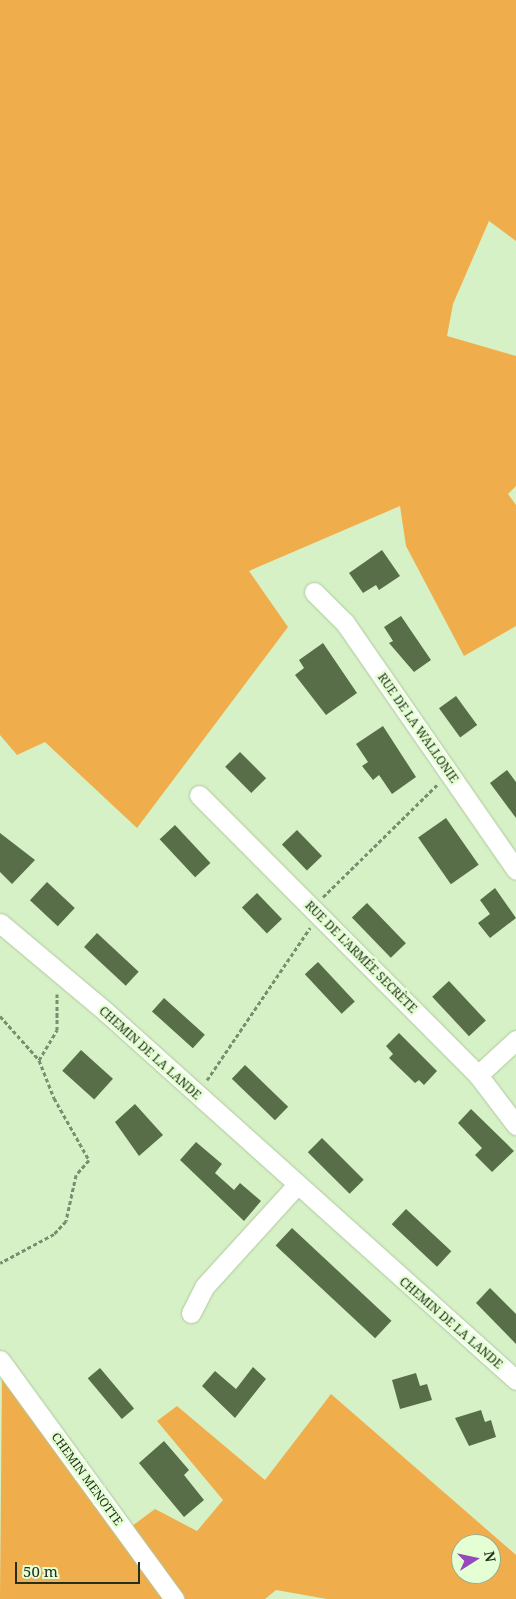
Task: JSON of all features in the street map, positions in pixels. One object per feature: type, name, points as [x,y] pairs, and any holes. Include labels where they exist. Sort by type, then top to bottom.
[{"type":"street","name":"RUE DE LA WALLONIE","points":[[314,592],[345,623],[516,870]]},
{"type":"street","name":"RUE DE L'ARMÉE SECRÈTE","points":[[200,795],[478,1075],[516,1125]]},
{"type":"street","name":"CHEMIN DE LA LANDE","points":[[0,923],[198,1096],[296,1186],[516,1380]]},
{"type":"street","points":[[478,1075],[516,1040]]},
{"type":"street","points":[[191,1313],[204,1287],[296,1186]]},
{"type":"street","name":"CHEMIN MENOTTE","points":[[0,1360],[174,1599]]},
{"type":"path","points":[[198,1096],[250,1009],[316,912],[449,773]]},
{"type":"path","points":[[39,1060],[57,1030],[60,976]]},
{"type":"path","points":[[0,1016],[39,1060],[89,1160],[76,1175],[66,1220],[54,1234],[0,1263]]},
{"type":"shaded area","points":[[0,0],[516,0],[516,241],[489,221],[453,304],[447,336],[516,356],[516,486],[508,494],[516,505],[516,626],[464,656],[406,546],[400,506],[249,571],[288,627],[137,828],[45,742],[17,755],[0,735]]},
{"type":"shaded area","points":[[2,1375],[166,1599],[0,1599]]},
{"type":"shaded area","points":[[331,1394],[492,1534],[451,1534],[451,1584],[501,1584],[501,1542],[516,1555],[516,1599],[327,1599],[276,1590],[265,1599],[182,1599],[128,1529],[155,1509],[197,1531],[223,1500],[157,1421],[177,1406],[265,1480]]},
{"type":"building","points":[[382,550],[400,576],[379,590],[376,585],[363,593],[349,573]]},
{"type":"building","points":[[401,616],[431,660],[414,672],[389,643],[393,641],[384,627]]},
{"type":"building","points":[[323,643],[357,693],[326,715],[295,675],[304,668],[299,660]]},
{"type":"building","points":[[456,696],[477,725],[460,737],[439,708]]},
{"type":"building","points":[[383,726],[416,777],[392,794],[379,775],[373,780],[362,766],[368,762],[356,744]]},
{"type":"building","points":[[240,752],[266,778],[251,793],[225,767]]},
{"type":"building","points":[[507,770],[516,782],[516,818],[490,783]]},
{"type":"building","points":[[446,818],[479,865],[451,884],[418,838]]},
{"type":"building","points":[[175,825],[210,863],[195,877],[160,839]]},
{"type":"building","points":[[297,830],[322,856],[307,870],[282,845]]},
{"type":"building","points":[[0,833],[35,860],[12,884],[0,872]]},
{"type":"building","points":[[47,882],[75,908],[58,926],[30,900]]},
{"type":"building","points":[[495,888],[516,918],[490,938],[478,923],[490,914],[480,900]]},
{"type":"building","points":[[257,893],[282,919],[267,933],[242,908]]},
{"type":"building","points":[[367,903],[406,943],[391,958],[352,918]]},
{"type":"building","points":[[97,933],[139,972],[126,986],[84,947]]},
{"type":"building","points":[[318,962],[355,1001],[342,1014],[305,974]]},
{"type":"building","points":[[449,981],[486,1020],[469,1036],[432,997]]},
{"type":"building","points":[[164,998],[205,1035],[193,1048],[152,1011]]},
{"type":"building","points":[[399,1033],[437,1071],[424,1085],[419,1080],[415,1083],[389,1058],[393,1054],[386,1046]]},
{"type":"building","points":[[81,1050],[113,1079],[94,1100],[62,1071]]},
{"type":"building","points":[[245,1065],[288,1107],[275,1120],[232,1079]]},
{"type":"building","points":[[135,1104],[163,1135],[139,1156],[115,1122]]},
{"type":"building","points":[[471,1109],[514,1151],[492,1172],[475,1155],[482,1148],[458,1123]]},
{"type":"building","points":[[322,1138],[364,1180],[350,1194],[308,1152]]},
{"type":"building","points":[[196,1142],[222,1164],[215,1173],[234,1190],[240,1183],[261,1201],[244,1221],[180,1160]]},
{"type":"building","points":[[406,1209],[451,1251],[437,1267],[392,1224]]},
{"type":"building","points":[[292,1228],[391,1321],[375,1338],[276,1246]]},
{"type":"building","points":[[490,1288],[516,1314],[516,1344],[476,1303]]},
{"type":"building","points":[[253,1367],[266,1379],[235,1418],[202,1386],[215,1371],[236,1389]]},
{"type":"building","points":[[100,1368],[134,1409],[122,1419],[88,1378]]},
{"type":"building","points":[[416,1373],[420,1386],[427,1384],[432,1400],[400,1409],[392,1380]]},
{"type":"building","points":[[481,1410],[485,1422],[491,1420],[496,1437],[469,1446],[455,1418]]},
{"type":"building","points":[[164,1441],[189,1470],[184,1475],[204,1500],[184,1517],[139,1463]]}]
